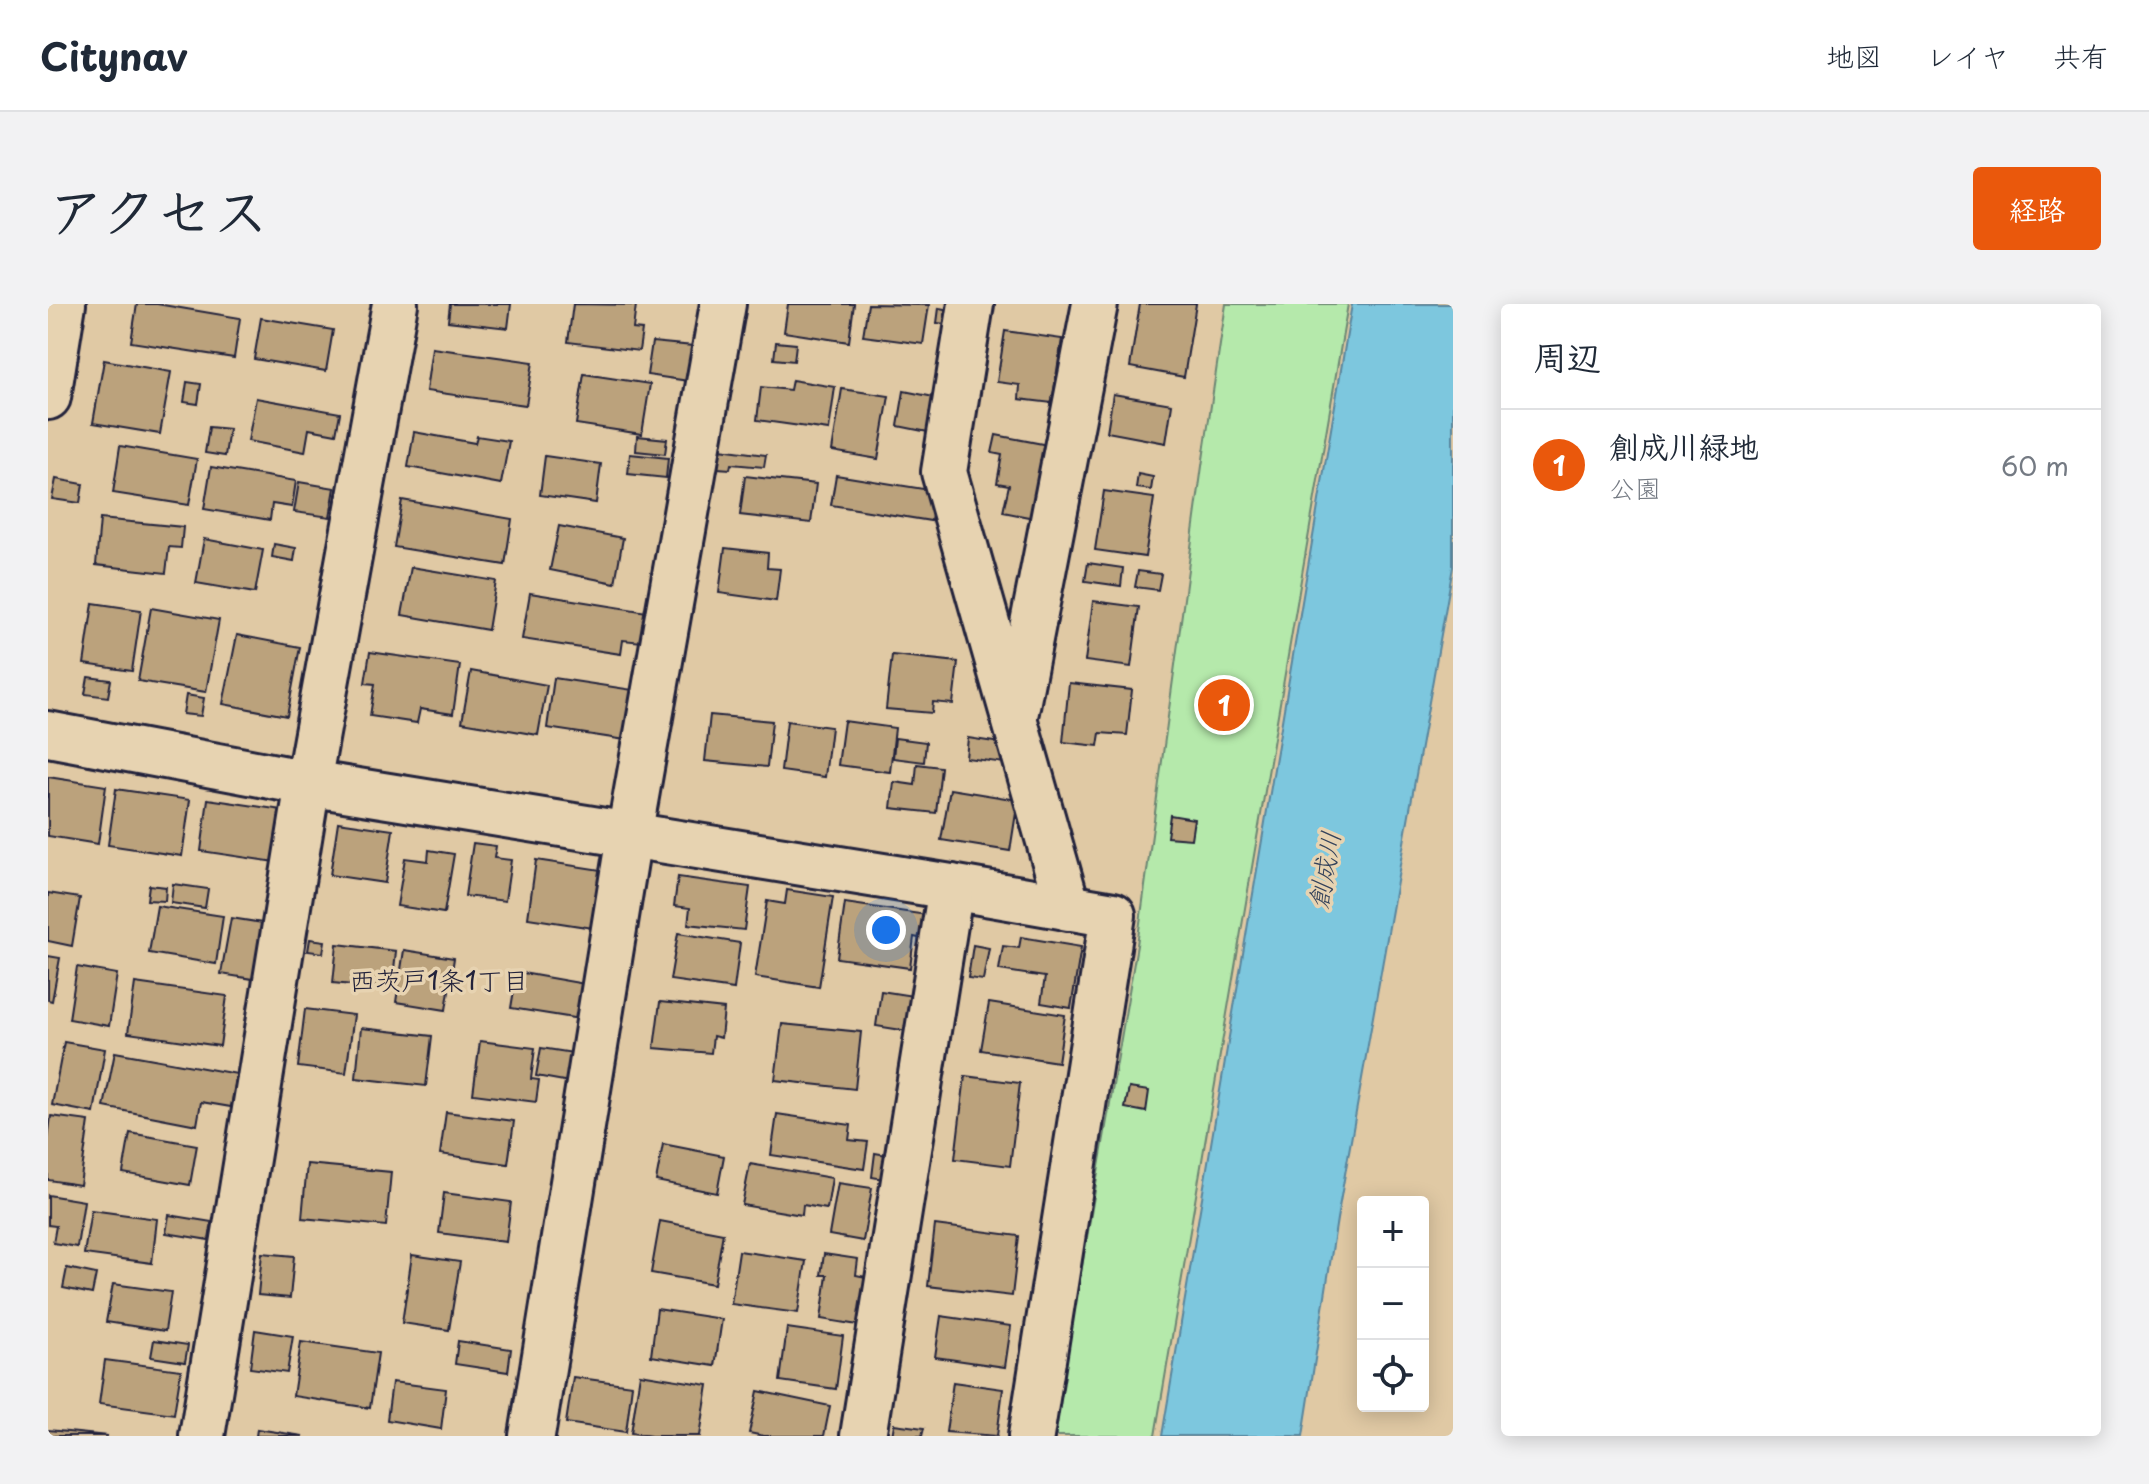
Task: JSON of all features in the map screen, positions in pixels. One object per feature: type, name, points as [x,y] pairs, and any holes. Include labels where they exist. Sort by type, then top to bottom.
[{"type":"street","points":[[48,397],[63,304]]},
{"type":"street","points":[[202,1436],[308,783],[395,304]]},
{"type":"street","points":[[532,1436],[629,836],[723,304]]},
{"type":"street","points":[[971,304],[944,472],[1068,908]]},
{"type":"street","points":[[1014,718],[1095,304]]},
{"type":"street","points":[[48,734],[308,783],[1113,915],[1031,1436]]},
{"type":"street","points":[[863,1436],[951,887]]},
{"type":"green space","points":[[1226,304],[1348,304],[1155,1436],[1053,1436],[1137,945]]},
{"type":"water","name":"創成川","points":[[1352,304],[1453,304],[1453,567],[1337,1219],[1303,1436],[1162,1436]]},
{"type":"building","points":[[137,304],[157,304],[240,318],[234,358],[131,342]]},
{"type":"building","points":[[450,304],[511,304],[508,328],[448,321]]},
{"type":"building","points":[[573,304],[636,305],[633,329],[642,330],[639,351],[568,342]]},
{"type":"building","points":[[788,304],[854,304],[849,342],[784,332]]},
{"type":"building","points":[[868,304],[929,305],[923,344],[863,336]]},
{"type":"building","points":[[1140,304],[1196,304],[1184,377],[1130,367]]},
{"type":"building","points":[[939,308],[957,311],[955,325],[937,323]]},
{"type":"building","points":[[261,318],[333,330],[326,371],[254,359]]},
{"type":"building","points":[[1005,331],[1062,339],[1052,403],[1019,399],[1020,385],[997,382]]},
{"type":"building","points":[[652,342],[693,346],[689,381],[647,375]]},
{"type":"building","points":[[776,342],[796,344],[794,361],[774,359]]},
{"type":"building","points":[[432,348],[533,362],[526,405],[426,391]]},
{"type":"building","points":[[104,360],[171,372],[160,434],[93,423]]},
{"type":"building","points":[[584,374],[650,384],[642,434],[576,424]]},
{"type":"building","points":[[792,380],[835,387],[829,430],[757,420],[761,387],[790,390]]},
{"type":"building","points":[[187,382],[201,384],[198,404],[184,402]]},
{"type":"building","points":[[842,389],[889,396],[878,459],[832,451]]},
{"type":"building","points":[[904,391],[934,397],[928,432],[898,426]]},
{"type":"building","points":[[1113,394],[1172,404],[1166,443],[1107,432]]},
{"type":"building","points":[[256,398],[340,413],[336,434],[309,429],[305,452],[248,441]]},
{"type":"building","points":[[209,427],[229,429],[225,456],[205,453]]},
{"type":"building","points":[[414,432],[475,443],[477,436],[509,441],[501,484],[408,467]]},
{"type":"building","points":[[996,435],[1048,445],[1034,518],[1003,512],[1009,485],[997,483],[1002,455],[992,453]]},
{"type":"building","points":[[637,436],[667,439],[665,454],[636,451]]},
{"type":"building","points":[[120,446],[197,459],[189,505],[113,493]]},
{"type":"building","points":[[720,449],[766,455],[764,467],[731,464],[730,469],[718,468]]},
{"type":"building","points":[[630,454],[668,458],[666,478],[628,474]]},
{"type":"building","points":[[545,456],[601,464],[596,503],[540,495]]},
{"type":"building","points":[[211,467],[296,481],[292,507],[272,504],[270,520],[204,509]]},
{"type":"building","points":[[1138,474],[1153,477],[1151,490],[1136,488]]},
{"type":"building","points":[[836,475],[936,491],[931,521],[831,505]]},
{"type":"building","points":[[745,476],[816,484],[811,523],[740,515]]},
{"type":"building","points":[[56,479],[83,484],[80,503],[52,499]]},
{"type":"building","points":[[299,482],[335,488],[330,517],[294,512]]},
{"type":"building","points":[[1104,491],[1154,498],[1145,557],[1095,550]]},
{"type":"building","points":[[402,500],[512,519],[505,565],[394,547]]},
{"type":"building","points":[[100,519],[183,527],[181,548],[169,547],[166,573],[96,565]]},
{"type":"building","points":[[559,526],[623,538],[615,583],[550,570]]},
{"type":"building","points":[[204,539],[263,550],[255,593],[196,583]]},
{"type":"building","points":[[274,544],[296,548],[294,561],[272,557]]},
{"type":"building","points":[[725,548],[768,553],[767,568],[780,569],[776,601],[719,593]]},
{"type":"building","points":[[1088,563],[1123,568],[1121,586],[1085,581]]},
{"type":"building","points":[[411,567],[496,581],[488,630],[402,615]]},
{"type":"building","points":[[1138,571],[1161,574],[1158,590],[1135,587]]},
{"type":"building","points":[[530,593],[647,612],[642,642],[623,640],[621,654],[522,639]]},
{"type":"building","points":[[1093,601],[1139,607],[1131,667],[1085,661]]},
{"type":"building","points":[[93,603],[141,610],[132,671],[84,664]]},
{"type":"building","points":[[151,608],[219,620],[206,692],[138,681]]},
{"type":"building","points":[[237,635],[300,647],[287,716],[223,704]]},
{"type":"building","points":[[370,652],[460,665],[453,714],[420,709],[417,723],[370,716],[375,684],[365,683]]},
{"type":"building","points":[[892,655],[958,662],[953,704],[933,702],[932,713],[886,709]]},
{"type":"building","points":[[471,671],[547,685],[538,735],[462,722]]},
{"type":"building","points":[[88,677],[111,680],[108,697],[85,694]]},
{"type":"building","points":[[554,678],[633,690],[626,740],[547,728]]},
{"type":"building","points":[[1069,683],[1132,690],[1127,735],[1100,733],[1098,746],[1063,742]]},
{"type":"building","points":[[186,695],[204,698],[201,716],[183,714]]},
{"type":"building","points":[[710,715],[772,721],[767,767],[705,761]]},
{"type":"building","points":[[787,721],[831,727],[825,777],[781,771]]},
{"type":"building","points":[[844,721],[895,728],[890,772],[838,765]]},
{"type":"building","points":[[895,738],[926,742],[924,762],[893,758]]},
{"type":"building","points":[[968,738],[1014,745],[1012,764],[966,758]]},
{"type":"building","points":[[917,764],[941,767],[936,813],[891,808],[894,782],[915,785]]},
{"type":"building","points":[[48,777],[106,786],[98,844],[48,836]]},
{"type":"building","points":[[116,789],[190,800],[182,856],[108,845]]},
{"type":"building","points":[[950,789],[1018,800],[1010,851],[941,840]]},
{"type":"building","points":[[208,799],[289,811],[282,863],[201,851]]},
{"type":"building","points":[[1170,815],[1194,819],[1191,839],[1167,837]]},
{"type":"building","points":[[338,822],[393,830],[385,883],[330,875]]},
{"type":"building","points":[[473,843],[496,846],[494,858],[511,860],[505,901],[465,896]]},
{"type":"building","points":[[429,850],[454,854],[444,913],[397,906],[405,858],[428,861]]},
{"type":"building","points":[[536,860],[601,870],[593,928],[528,918]]},
{"type":"building","points":[[678,877],[750,887],[744,930],[688,924],[690,908],[674,906]]},
{"type":"building","points":[[173,884],[208,889],[205,908],[171,903]]},
{"type":"building","points":[[149,885],[166,887],[165,901],[147,900]]},
{"type":"building","points":[[787,890],[833,897],[819,987],[755,977],[767,901],[785,904]]},
{"type":"building","points":[[48,893],[80,898],[72,946],[48,941]]},
{"type":"building","points":[[845,903],[927,915],[923,939],[914,937],[910,968],[837,958]]},
{"type":"building","points":[[157,906],[223,916],[216,964],[149,953]]},
{"type":"building","points":[[231,918],[269,924],[259,980],[221,974]]},
{"type":"building","points":[[678,933],[740,943],[734,989],[670,980]]},
{"type":"building","points":[[1021,937],[1081,947],[1071,1008],[1041,1003],[1045,977],[999,970],[1003,946],[1019,948]]},
{"type":"building","points":[[310,939],[325,941],[323,953],[308,951]]},
{"type":"building","points":[[337,944],[396,951],[392,989],[333,983]]},
{"type":"building","points":[[973,945],[989,948],[983,980],[968,978]]},
{"type":"building","points":[[404,950],[454,958],[446,1010],[396,1002]]},
{"type":"building","points":[[48,956],[60,958],[52,1001],[48,1000]]},
{"type":"building","points":[[77,967],[117,974],[109,1026],[69,1019]]},
{"type":"building","points":[[517,972],[585,984],[580,1019],[511,1008]]},
{"type":"building","points":[[135,983],[227,996],[220,1046],[128,1033]]},
{"type":"building","points":[[881,991],[913,996],[908,1031],[876,1026]]},
{"type":"building","points":[[660,1002],[724,1009],[721,1038],[713,1036],[711,1053],[654,1048]]},
{"type":"building","points":[[989,1003],[1065,1015],[1058,1062],[981,1050]]},
{"type":"building","points":[[305,1009],[354,1015],[346,1073],[298,1067]]},
{"type":"building","points":[[782,1024],[861,1032],[855,1089],[775,1080]]},
{"type":"building","points":[[361,1028],[432,1036],[426,1086],[356,1078]]},
{"type":"building","points":[[480,1041],[535,1048],[531,1079],[539,1080],[536,1102],[473,1094]]},
{"type":"building","points":[[64,1042],[105,1049],[94,1113],[52,1105]]},
{"type":"building","points":[[541,1048],[580,1054],[575,1083],[536,1076]]},
{"type":"building","points":[[115,1052],[237,1074],[231,1107],[201,1102],[197,1125],[104,1107]]},
{"type":"building","points":[[965,1076],[1020,1083],[1010,1166],[955,1159]]},
{"type":"building","points":[[1129,1088],[1149,1091],[1146,1112],[1125,1108]]},
{"type":"building","points":[[446,1112],[514,1121],[508,1164],[440,1154]]},
{"type":"building","points":[[777,1114],[851,1125],[849,1140],[868,1142],[864,1169],[771,1155]]},
{"type":"building","points":[[51,1116],[89,1121],[80,1185],[48,1180]]},
{"type":"building","points":[[130,1133],[197,1145],[190,1185],[123,1173]]},
{"type":"building","points":[[663,1144],[724,1156],[717,1193],[656,1181]]},
{"type":"building","points":[[875,1153],[893,1156],[889,1180],[872,1177]]},
{"type":"building","points":[[307,1164],[391,1172],[386,1226],[302,1218]]},
{"type":"building","points":[[750,1164],[832,1178],[827,1209],[803,1205],[802,1215],[742,1205]]},
{"type":"building","points":[[838,1183],[872,1188],[863,1241],[829,1235]]},
{"type":"building","points":[[444,1193],[511,1202],[506,1242],[439,1233]]},
{"type":"building","points":[[48,1195],[84,1201],[77,1247],[53,1243],[56,1226],[48,1225]]},
{"type":"building","points":[[91,1210],[157,1219],[152,1263],[84,1254]]},
{"type":"building","points":[[169,1215],[212,1222],[209,1240],[166,1233]]},
{"type":"building","points":[[660,1221],[723,1233],[714,1284],[651,1273]]},
{"type":"building","points":[[935,1225],[1019,1236],[1012,1296],[928,1286]]},
{"type":"building","points":[[739,1251],[806,1261],[798,1313],[731,1304]]},
{"type":"building","points":[[262,1253],[294,1256],[290,1298],[258,1295]]},
{"type":"building","points":[[824,1254],[858,1259],[856,1275],[866,1277],[858,1325],[821,1319],[827,1275],[821,1275]]},
{"type":"building","points":[[412,1255],[460,1262],[449,1330],[402,1323]]},
{"type":"building","points":[[67,1268],[96,1274],[92,1294],[63,1288]]},
{"type":"building","points":[[113,1284],[171,1292],[165,1331],[106,1322]]},
{"type":"building","points":[[657,1309],[722,1319],[715,1366],[651,1356]]},
{"type":"building","points":[[941,1316],[1011,1326],[1005,1367],[935,1357]]},
{"type":"building","points":[[787,1328],[843,1336],[836,1389],[780,1381]]},
{"type":"building","points":[[255,1330],[293,1336],[287,1373],[250,1368]]},
{"type":"building","points":[[154,1340],[188,1345],[185,1362],[151,1357]]},
{"type":"building","points":[[458,1341],[511,1349],[508,1372],[455,1364]]},
{"type":"building","points":[[301,1342],[378,1353],[370,1408],[293,1396]]},
{"type":"building","points":[[105,1360],[181,1370],[174,1414],[99,1404]]},
{"type":"building","points":[[640,1374],[708,1385],[700,1436],[631,1433]]},
{"type":"building","points":[[573,1377],[632,1385],[626,1432],[566,1423]]},
{"type":"building","points":[[392,1382],[446,1389],[441,1429],[387,1420]]},
{"type":"building","points":[[953,1382],[1003,1389],[997,1436],[946,1432]]},
{"type":"building","points":[[758,1391],[830,1406],[824,1436],[749,1433]]},
{"type":"building","points":[[894,1424],[924,1428],[922,1436],[892,1436]]},
{"type":"building","points":[[257,1429],[303,1436],[256,1436]]},
{"type":"building","points":[[48,1430],[108,1436],[48,1436]]},
{"type":"place","name":"創成川緑地","points":[[1224,705]]},
{"type":"district","name":"西茨戸1条1丁目","points":[[439,981]]}]
